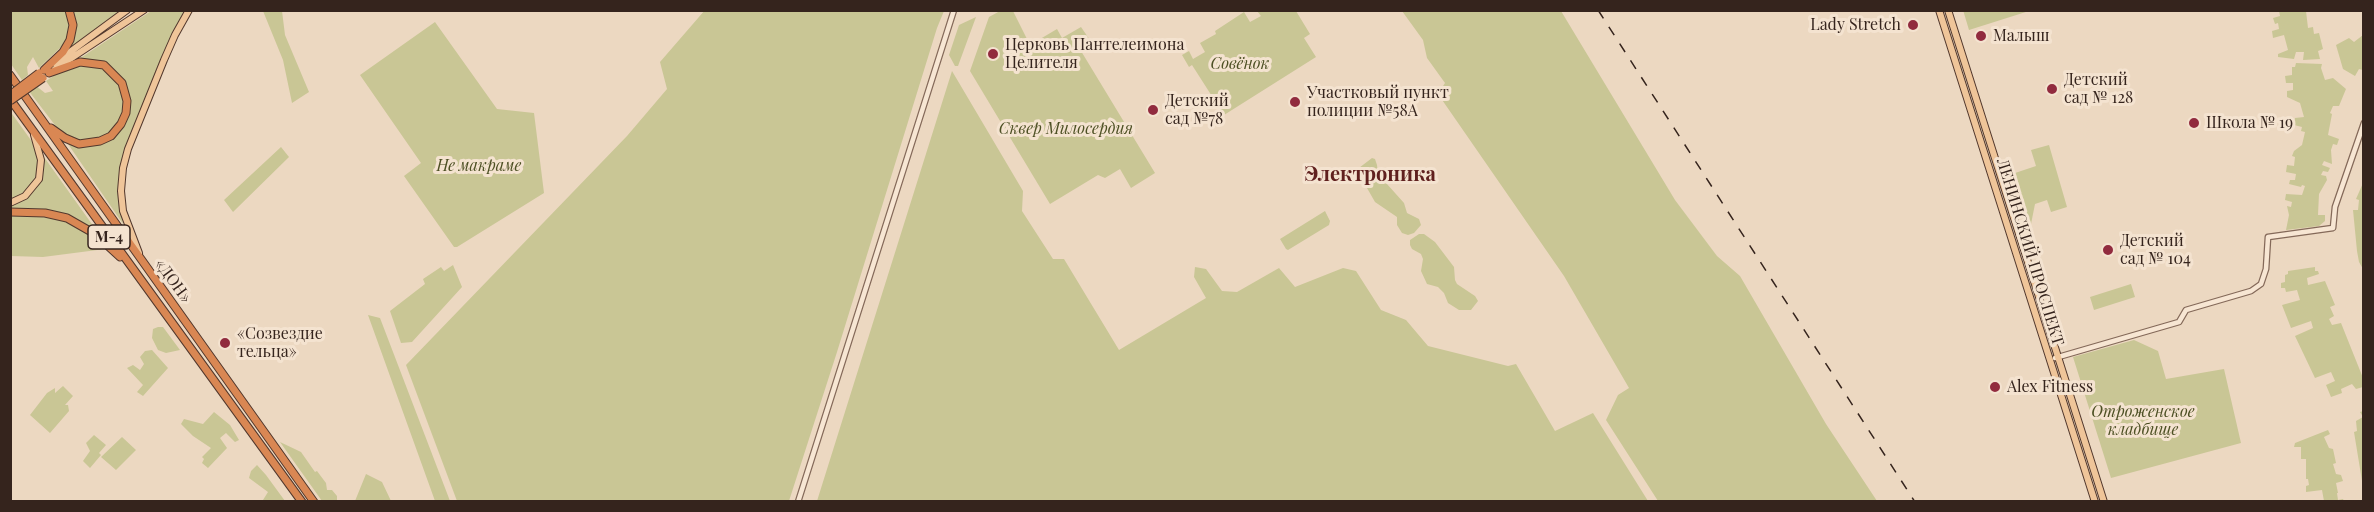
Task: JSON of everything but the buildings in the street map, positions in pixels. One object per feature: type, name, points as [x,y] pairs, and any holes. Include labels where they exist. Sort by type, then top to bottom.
[{"type":"highway","points":[[10,98],[44,74],[63,52],[70,40],[73,25],[69,10]]},
{"type":"highway","points":[[41,118],[65,138],[84,144],[100,141],[111,136],[121,124],[126,113],[127,101],[122,83],[116,74],[104,65],[80,62],[44,74]]},
{"type":"highway","name":"«ДОН»","points":[[10,75],[314,501]]},
{"type":"highway","name":"«ДОН»","points":[[10,98],[130,267],[302,501]]},
{"type":"highway","points":[[10,212],[45,213],[74,221],[95,234],[130,267]]},
{"type":"main road","points":[[44,74],[127,10]]},
{"type":"main road","points":[[44,74],[144,10]]},
{"type":"main road","points":[[144,264],[125,218],[121,197],[122,175],[128,149],[144,107],[175,35],[189,10]]},
{"type":"main road","name":"ЛЕНИНСКИЙ ПРОСПЕКТ","points":[[1948,10],[2095,501]]},
{"type":"main road","name":"ЛЕНИНСКИЙ ПРОСПЕКТ","points":[[1940,11],[2053,359],[2104,501]]},
{"type":"main road","points":[[10,203],[29,193],[41,171],[40,153],[30,126]]},
{"type":"street","points":[[798,501],[904,166],[927,102],[954,10]]},
{"type":"street","points":[[2053,359],[2179,322],[2186,310],[2251,291],[2261,284],[2266,268],[2268,237],[2333,228],[2335,207],[2364,123]]},
{"type":"green space","points":[[705,10],[944,11],[789,501],[457,501],[406,365],[627,136],[667,89],[660,62]]},
{"type":"green space","points":[[1963,10],[2029,10],[2029,11],[1969,30]]},
{"type":"green space","points":[[10,11],[120,11],[70,48],[62,46],[39,68],[33,57],[27,67],[28,75],[22,80],[11,64]]},
{"type":"green space","points":[[151,11],[186,11],[167,46],[125,151],[119,199],[123,224],[68,144],[70,138],[58,129],[28,90],[35,85],[45,93],[53,91],[46,81]]},
{"type":"green space","points":[[263,11],[282,11],[285,35],[309,92],[292,103],[283,60]]},
{"type":"green space","name":"Сквер Милосердия","points":[[1000,11],[1013,11],[1030,45],[1057,29],[1062,38],[1081,27],[1092,43],[1081,51],[1155,173],[1131,188],[1120,169],[1105,178],[1098,175],[1050,204],[970,71],[989,17]]},
{"type":"green space","name":"Совёнок","points":[[1257,11],[1296,11],[1310,34],[1304,38],[1316,57],[1224,115],[1192,65],[1189,67],[1182,55],[1189,51],[1193,59],[1205,52],[1200,43],[1216,34],[1215,31],[1244,12],[1250,22],[1261,16]]},
{"type":"green space","points":[[1402,11],[1561,11],[1675,200],[1717,256],[1740,276],[1826,424],[1877,501],[1658,501],[1606,420],[1618,395],[1629,388],[1564,276],[1438,94],[1445,83],[1427,58],[1423,40]]},
{"type":"green space","points":[[2279,11],[2306,11],[2308,28],[2313,27],[2314,34],[2319,33],[2323,49],[2318,51],[2320,59],[2303,60],[2304,52],[2296,52],[2294,59],[2278,57],[2278,54],[2288,50],[2284,35],[2273,38],[2272,31],[2279,29],[2278,23],[2275,24],[2273,18],[2280,16]]},
{"type":"green space","points":[[976,17],[958,66],[955,66],[949,55],[959,25]]},
{"type":"green space","name":"Не макраме","points":[[435,22],[497,109],[534,113],[544,193],[457,247],[454,247],[404,176],[421,163],[360,75]]},
{"type":"green space","points":[[2363,35],[2363,70],[2359,69],[2355,76],[2343,69],[2336,45],[2349,38],[2354,42]]},
{"type":"green space","points":[[2296,63],[2322,64],[2325,80],[2333,78],[2346,89],[2339,106],[2333,106],[2330,113],[2332,114],[2328,135],[2339,139],[2337,145],[2333,144],[2331,150],[2332,164],[2324,161],[2322,165],[2330,168],[2328,172],[2323,171],[2321,175],[2326,176],[2327,180],[2319,194],[2318,215],[2325,215],[2325,221],[2319,226],[2286,230],[2289,215],[2287,206],[2291,207],[2292,202],[2285,200],[2286,194],[2302,195],[2305,186],[2289,184],[2290,180],[2295,180],[2296,174],[2286,172],[2287,165],[2294,166],[2295,157],[2292,156],[2294,151],[2302,145],[2305,132],[2301,131],[2302,127],[2294,125],[2295,118],[2304,117],[2300,103],[2287,97],[2287,91],[2293,90],[2293,83],[2286,83],[2285,76],[2292,75],[2292,67],[2295,67]]},
{"type":"green space","points":[[952,71],[1023,191],[1022,211],[1053,259],[1064,259],[1119,350],[1206,298],[1194,277],[1195,267],[1206,269],[1222,291],[1237,292],[1279,268],[1295,287],[1343,268],[1356,271],[1381,310],[1406,320],[1428,346],[1508,366],[1516,364],[1555,431],[1593,413],[1648,501],[817,501]]},
{"type":"green space","points":[[10,111],[33,143],[39,157],[44,157],[94,227],[96,230],[92,236],[105,249],[43,257],[11,256]]},
{"type":"green space","points":[[2049,145],[2067,207],[2051,212],[2047,200],[2035,204],[2031,224],[2025,225],[2006,163],[2011,161],[2015,173],[2036,166],[2031,150]]},
{"type":"green space","points":[[281,147],[289,157],[233,212],[224,200]]},
{"type":"green space","points":[[1372,158],[1375,159],[1378,174],[1404,203],[1407,213],[1419,219],[1421,225],[1414,233],[1408,235],[1402,233],[1397,225],[1397,217],[1375,202],[1367,188],[1354,175],[1355,171]]},
{"type":"green space","points":[[2363,183],[2363,269],[2357,251],[2353,210],[2358,210],[2359,200],[2356,199]]},
{"type":"green space","points":[[1325,211],[1330,221],[1329,225],[1288,250],[1286,249],[1280,239]]},
{"type":"green space","points":[[1419,234],[1424,234],[1435,242],[1454,267],[1457,284],[1475,296],[1478,301],[1471,310],[1459,310],[1448,303],[1444,293],[1438,287],[1427,284],[1421,271],[1423,259],[1421,254],[1412,249],[1410,245],[1410,240]]},
{"type":"green space","points":[[453,265],[462,287],[412,342],[401,343],[390,311],[425,284],[423,279],[441,267],[444,271]]},
{"type":"green space","points":[[2315,267],[2315,271],[2319,274],[2307,278],[2308,285],[2325,281],[2335,305],[2330,307],[2334,316],[2329,319],[2332,325],[2341,323],[2363,378],[2363,387],[2356,389],[2352,384],[2341,389],[2342,393],[2331,397],[2326,385],[2335,381],[2331,372],[2315,378],[2295,336],[2313,328],[2311,321],[2291,328],[2282,305],[2300,300],[2297,290],[2286,292],[2285,288],[2281,288],[2281,283],[2285,282],[2285,275],[2288,271]]},
{"type":"green space","points":[[2131,284],[2135,297],[2094,310],[2090,297]]},
{"type":"green space","points":[[368,315],[380,318],[450,501],[435,501]]},
{"type":"green space","points":[[163,327],[180,350],[166,353],[158,350],[152,338],[153,329]]},
{"type":"green space","name":"Отроженское кладбище","points":[[2134,340],[2158,351],[2166,379],[2224,369],[2241,443],[2111,478],[2073,357]]},
{"type":"green space","points":[[152,350],[168,368],[143,396],[137,392],[143,385],[127,368],[133,365],[140,370],[144,364],[140,357],[145,351]]},
{"type":"green space","points":[[63,386],[73,396],[65,405],[68,405],[69,411],[50,433],[30,415],[47,393],[55,388],[55,393]]},
{"type":"green space","points":[[214,412],[230,425],[239,440],[235,442],[226,433],[220,438],[227,448],[208,468],[202,463],[204,459],[202,457],[211,448],[193,436],[181,424],[184,419],[203,424]]},
{"type":"green space","points":[[2363,417],[2363,487],[2354,432],[2357,431],[2356,421]]},
{"type":"green space","points":[[2328,430],[2330,434],[2324,437],[2329,448],[2333,449],[2336,474],[2341,475],[2343,481],[2336,483],[2338,500],[2343,499],[2344,501],[2324,501],[2322,490],[2306,492],[2306,486],[2309,485],[2306,479],[2306,459],[2301,459],[2301,447],[2294,447],[2295,443]]},
{"type":"green space","points":[[94,435],[106,445],[90,468],[83,461],[90,451],[86,443]]},
{"type":"green space","points":[[122,437],[136,450],[116,470],[101,457]]},
{"type":"green space","points":[[280,442],[301,452],[326,483],[327,490],[332,490],[337,496],[337,501],[322,501]]},
{"type":"green space","points":[[257,465],[285,501],[263,500],[268,492],[249,478],[251,471]]},
{"type":"green space","points":[[366,474],[382,482],[391,501],[355,501]]},
{"type":"railway","points":[[1598,10],[1915,502]]},
{"type":"place","name":"Lady Stretch","points":[[1913,25]]},
{"type":"place","name":"Малыш","points":[[1981,36]]},
{"type":"place","name":"Церковь Пантелеимона Целителя","points":[[993,54]]},
{"type":"place","name":"Детский сад № 128","points":[[2052,89]]},
{"type":"place","name":"Участковый пункт полиции №58А","points":[[1295,102]]},
{"type":"place","name":"Детский сад №78","points":[[1153,110]]},
{"type":"place","name":"Школа № 19","points":[[2194,123]]},
{"type":"place","name":"Детский сад № 104","points":[[2108,250]]},
{"type":"place","name":"«Созвездие тельца»","points":[[225,343]]},
{"type":"place","name":"Alex Fitness","points":[[1995,387]]},
{"type":"district","name":"Электроника","points":[[1370,175]]}]
